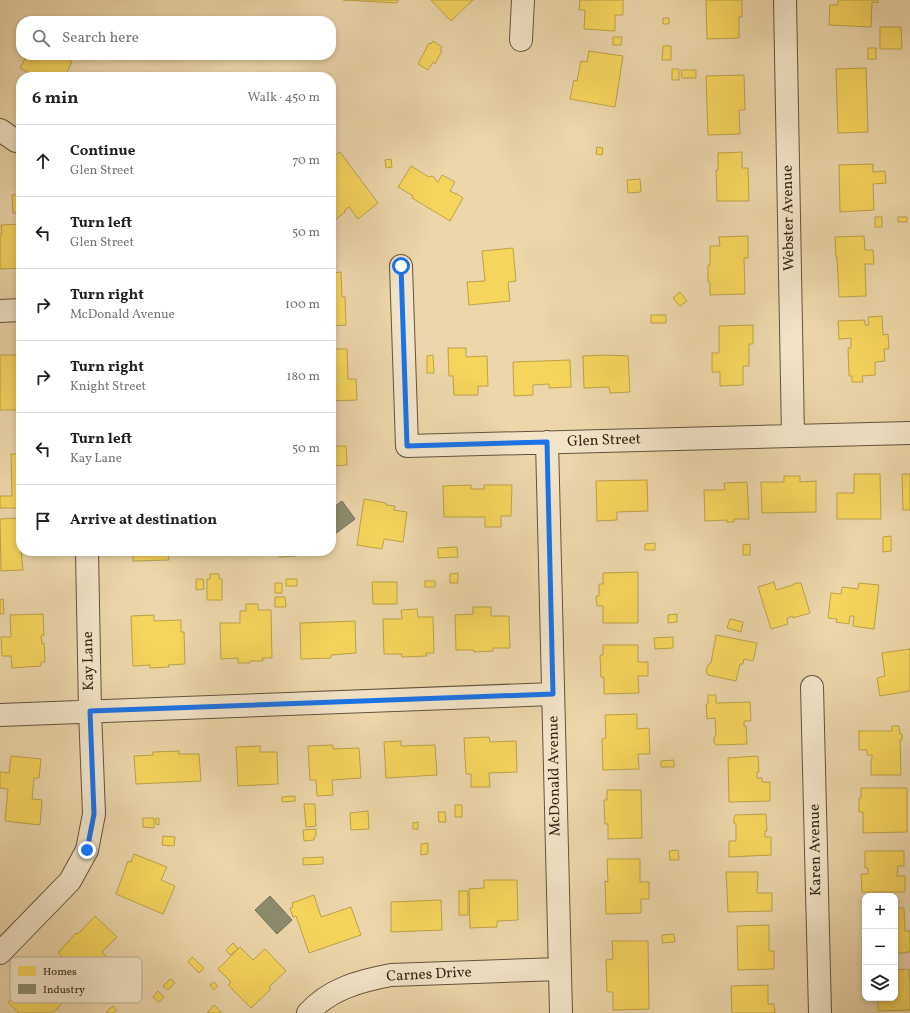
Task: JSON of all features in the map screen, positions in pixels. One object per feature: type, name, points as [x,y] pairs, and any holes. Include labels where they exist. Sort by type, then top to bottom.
[{"type":"street","points":[[521,40],[523,0]]},
{"type":"street","name":"Webster Avenue","points":[[785,0],[793,436]]},
{"type":"street","name":"Glen Street","points":[[401,266],[407,446],[910,433]]},
{"type":"street","points":[[0,311],[16,310]]},
{"type":"street","name":"McDonald Avenue","points":[[547,442],[561,1013]]},
{"type":"street","name":"Kay Lane","points":[[0,953],[70,881],[87,850],[94,814],[90,711],[87,556]]},
{"type":"street","name":"Karen Avenue","points":[[812,687],[820,1013]]},
{"type":"street","points":[[0,715],[553,694]]},
{"type":"street","name":"Carnes Drive","points":[[308,1013],[316,1005],[340,990],[365,980],[391,975],[560,969]]},
{"type":"building: Homes","points":[[343,0],[398,0],[397,3]]},
{"type":"building: Homes","points":[[431,0],[473,0],[451,21]]},
{"type":"building: Homes","points":[[580,0],[623,0],[623,15],[615,15],[615,31],[584,29],[585,10],[579,10]]},
{"type":"building: Homes","points":[[706,0],[742,0],[742,17],[739,17],[739,38],[707,39]]},
{"type":"building: Homes","points":[[838,0],[878,0],[878,3],[872,2],[871,27],[829,25],[830,5],[838,5]]},
{"type":"building: Homes","points":[[663,18],[669,18],[669,24],[663,24]]},
{"type":"building: Homes","points":[[880,27],[901,27],[902,49],[880,49]]},
{"type":"building: Homes","points":[[613,37],[622,37],[621,45],[613,45]]},
{"type":"building: Homes","points":[[433,41],[442,47],[440,50],[442,51],[435,64],[433,62],[428,70],[418,64],[429,43],[431,44]]},
{"type":"building: Homes","points":[[663,46],[671,46],[671,60],[662,60]]},
{"type":"building: Homes","points":[[868,48],[876,48],[876,59],[868,59]]},
{"type":"building: Homes","points":[[589,51],[623,56],[615,107],[570,99],[574,80],[577,81],[581,61],[587,62]]},
{"type":"building: Homes","points":[[24,60],[69,60],[72,62],[67,72],[27,72],[20,68]]},
{"type":"building: Homes","points":[[866,68],[868,132],[838,133],[836,69]]},
{"type":"building: Homes","points":[[672,69],[679,69],[679,80],[672,80]]},
{"type":"building: Homes","points":[[681,70],[696,70],[696,78],[682,78]]},
{"type":"building: Homes","points":[[744,75],[745,110],[739,110],[740,134],[708,135],[706,76]]},
{"type":"building: Homes","points":[[597,147],[603,148],[602,155],[596,154]]},
{"type":"building: Homes","points":[[340,152],[378,203],[358,219],[349,207],[336,219],[336,155]]},
{"type":"building: Homes","points":[[742,152],[742,168],[748,168],[749,201],[717,201],[716,170],[718,170],[718,153]]},
{"type":"building: Homes","points":[[391,159],[392,167],[386,168],[385,160]]},
{"type":"building: Homes","points":[[873,164],[873,172],[885,171],[886,183],[873,184],[874,210],[840,212],[839,165]]},
{"type":"building: Homes","points":[[411,166],[429,177],[432,176],[438,182],[442,175],[455,182],[450,191],[463,198],[450,221],[412,198],[413,196],[398,187]]},
{"type":"building: Homes","points":[[640,179],[641,192],[628,193],[627,180]]},
{"type":"building: Homes","points":[[12,195],[16,195],[16,213],[13,213]]},
{"type":"building: Homes","points":[[875,217],[882,217],[882,227],[875,227]]},
{"type":"building: Homes","points":[[898,217],[907,217],[907,222],[898,222]]},
{"type":"building: Homes","points":[[16,224],[16,268],[0,269],[0,234],[2,234],[1,225]]},
{"type":"building: Homes","points":[[748,236],[748,258],[744,258],[745,294],[710,295],[708,265],[710,265],[710,246],[720,246],[719,237]]},
{"type":"building: Homes","points":[[864,236],[865,250],[873,250],[874,264],[865,264],[866,296],[839,297],[835,237]]},
{"type":"building: Homes","points":[[513,248],[516,281],[508,282],[510,301],[469,305],[467,282],[485,281],[482,251]]},
{"type":"building: Homes","points":[[336,272],[341,272],[342,297],[345,297],[346,325],[336,326]]},
{"type":"building: Homes","points":[[680,292],[687,301],[680,306],[673,298]]},
{"type":"building: Homes","points":[[651,315],[666,315],[666,323],[651,323]]},
{"type":"building: Homes","points":[[882,316],[883,335],[888,334],[889,349],[884,349],[885,361],[875,362],[875,375],[862,376],[863,382],[852,382],[852,376],[849,376],[848,348],[851,348],[851,338],[839,339],[838,321],[865,320],[865,325],[869,325],[868,317]]},
{"type":"building: Homes","points":[[753,325],[753,344],[749,344],[749,366],[743,366],[743,385],[720,386],[720,372],[712,372],[712,353],[719,353],[719,326]]},
{"type":"building: Homes","points":[[448,348],[466,348],[466,357],[487,356],[488,386],[478,386],[478,395],[454,395],[453,376],[449,376]]},
{"type":"building: Homes","points":[[336,349],[347,349],[348,379],[356,379],[357,400],[336,401]]},
{"type":"building: Homes","points":[[0,355],[16,355],[16,410],[0,410]]},
{"type":"building: Homes","points":[[433,355],[434,373],[427,373],[427,356]]},
{"type":"building: Homes","points":[[583,356],[628,356],[630,392],[610,393],[609,387],[584,388]]},
{"type":"building: Homes","points":[[570,360],[571,387],[549,388],[549,384],[533,385],[533,395],[514,396],[513,362]]},
{"type":"building: Homes","points":[[336,446],[346,446],[347,465],[336,466]]},
{"type":"building: Homes","points":[[11,454],[16,454],[16,508],[0,508],[0,496],[12,496]]},
{"type":"building: Homes","points":[[854,474],[880,474],[881,519],[837,519],[837,493],[854,493]]},
{"type":"building: Homes","points":[[902,474],[910,474],[910,510],[903,510]]},
{"type":"building: Homes","points":[[784,476],[800,476],[800,482],[816,481],[816,512],[762,513],[761,482],[784,482]]},
{"type":"building: Homes","points":[[647,480],[648,511],[617,512],[617,520],[597,521],[596,481]]},
{"type":"building: Homes","points":[[747,482],[749,519],[734,519],[734,522],[727,522],[727,520],[705,521],[704,490],[725,490],[724,483]]},
{"type":"building: Homes","points":[[471,485],[471,489],[484,489],[484,485],[512,485],[511,516],[501,516],[501,527],[485,527],[485,517],[444,517],[443,486]]},
{"type":"building: Homes","points":[[364,499],[386,503],[386,505],[395,506],[394,510],[407,512],[403,542],[384,539],[382,549],[357,545]]},
{"type":"building: Homes","points":[[16,518],[16,556],[22,556],[23,570],[1,571],[0,519]]},
{"type":"building: Homes","points":[[891,536],[891,551],[883,552],[883,537]]},
{"type":"building: Homes","points":[[655,543],[655,550],[645,550],[645,544]]},
{"type":"building: Homes","points":[[750,544],[750,555],[743,555],[743,545]]},
{"type":"building: Homes","points":[[457,547],[458,557],[438,558],[438,548]]},
{"type":"building: Homes","points":[[133,556],[169,556],[169,560],[133,561]]},
{"type":"building: Homes","points":[[638,572],[638,623],[603,623],[603,606],[597,606],[596,596],[599,596],[599,584],[603,584],[603,573]]},
{"type":"building: Homes","points":[[458,573],[458,583],[450,583],[450,574]]},
{"type":"building: Homes","points":[[210,574],[219,574],[219,578],[222,579],[222,600],[207,600],[207,579],[210,579]]},
{"type":"building: Homes","points":[[196,579],[203,579],[204,589],[196,590]]},
{"type":"building: Homes","points":[[286,579],[297,579],[297,586],[286,586]]},
{"type":"building: Homes","points":[[425,581],[435,581],[435,587],[425,587]]},
{"type":"building: Homes","points":[[372,582],[397,582],[397,604],[373,604]]},
{"type":"building: Homes","points":[[774,582],[776,590],[796,583],[801,583],[810,613],[793,618],[793,616],[787,618],[788,624],[771,629],[758,587]]},
{"type":"building: Homes","points":[[275,583],[282,583],[282,593],[275,593]]},
{"type":"building: Homes","points":[[859,583],[879,585],[874,629],[853,626],[854,616],[850,616],[849,624],[836,622],[837,619],[828,618],[831,593],[841,594],[842,587],[858,589]]},
{"type":"building: Homes","points":[[275,597],[285,597],[286,607],[275,607]]},
{"type":"building: Homes","points":[[3,599],[4,614],[0,614],[0,600]]},
{"type":"building: Homes","points":[[246,604],[258,604],[258,610],[271,610],[272,658],[262,658],[263,661],[250,661],[250,663],[238,663],[238,658],[221,659],[220,623],[240,623],[240,611],[246,611]]},
{"type":"building: Homes","points":[[473,607],[491,607],[491,616],[509,616],[510,648],[493,648],[493,651],[474,652],[474,650],[456,650],[455,615],[473,614]]},
{"type":"building: Homes","points":[[417,609],[418,617],[433,617],[434,653],[426,653],[427,656],[402,657],[402,654],[384,654],[383,619],[402,619],[401,610]]},
{"type":"building: Homes","points":[[43,614],[44,635],[41,636],[42,644],[44,643],[45,662],[41,662],[41,666],[12,668],[11,656],[2,656],[1,637],[11,637],[10,615]]},
{"type":"building: Homes","points":[[677,614],[677,622],[668,623],[668,615]]},
{"type":"building: Homes","points":[[154,615],[154,621],[181,620],[181,632],[184,632],[185,664],[150,668],[150,665],[133,666],[131,616]]},
{"type":"building: Homes","points":[[730,619],[743,622],[741,632],[727,628]]},
{"type":"building: Homes","points":[[355,621],[356,653],[331,655],[331,658],[301,659],[300,623]]},
{"type":"building: Homes","points":[[716,635],[757,643],[753,661],[744,659],[743,664],[740,664],[736,681],[708,675],[706,671],[708,665],[711,663]]},
{"type":"building: Homes","points":[[673,637],[673,648],[655,649],[654,638]]},
{"type":"building: Homes","points":[[603,645],[638,645],[638,662],[648,662],[648,676],[638,676],[639,693],[604,694],[604,677],[601,677],[600,655],[603,655]]},
{"type":"building: Homes","points":[[910,649],[910,691],[880,696],[877,678],[885,676],[882,653]]},
{"type":"building: Homes","points":[[708,695],[716,695],[716,703],[750,702],[751,721],[744,721],[744,726],[746,726],[747,744],[716,745],[714,742],[714,737],[716,735],[715,718],[707,719],[706,704],[708,704]]},
{"type":"building: Homes","points":[[637,714],[637,729],[649,728],[650,754],[638,754],[639,769],[603,770],[602,739],[606,738],[605,715]]},
{"type":"building: Homes","points":[[892,726],[899,726],[900,734],[902,734],[902,740],[900,740],[901,775],[871,775],[872,755],[867,755],[867,750],[859,750],[859,731],[892,731]]},
{"type":"building: Homes","points":[[489,737],[490,742],[516,741],[517,772],[489,773],[490,787],[471,787],[471,774],[466,774],[464,738]]},
{"type":"building: Homes","points":[[401,741],[401,746],[435,745],[437,775],[386,778],[384,742]]},
{"type":"building: Homes","points":[[333,745],[333,749],[359,748],[361,778],[332,780],[333,795],[317,796],[316,780],[310,780],[308,746]]},
{"type":"building: Homes","points":[[260,746],[260,752],[277,752],[278,784],[238,786],[236,747]]},
{"type":"building: Homes","points":[[179,751],[179,754],[199,754],[201,781],[136,784],[134,756],[153,755],[153,752]]},
{"type":"building: Homes","points":[[11,756],[41,759],[39,778],[34,778],[32,799],[42,800],[40,825],[5,821],[8,789],[0,788],[0,772],[9,773]]},
{"type":"building: Homes","points":[[758,756],[759,772],[757,772],[757,778],[762,778],[762,782],[770,782],[770,801],[729,802],[728,758]]},
{"type":"building: Homes","points":[[674,760],[674,767],[661,767],[661,761]]},
{"type":"building: Homes","points":[[861,788],[907,788],[907,832],[863,833],[863,812],[859,812]]},
{"type":"building: Homes","points":[[607,790],[641,790],[642,838],[608,839],[608,824],[605,824],[604,800],[607,800]]},
{"type":"building: Homes","points":[[295,796],[295,801],[282,802],[282,797]]},
{"type":"building: Homes","points":[[304,804],[315,804],[316,826],[306,827]]},
{"type":"building: Homes","points":[[455,805],[462,805],[462,817],[455,817]]},
{"type":"building: Homes","points":[[368,811],[369,829],[351,830],[350,813]]},
{"type":"building: Homes","points":[[438,812],[445,812],[446,822],[439,822]]},
{"type":"building: Homes","points":[[766,814],[767,831],[765,831],[765,837],[771,837],[771,855],[729,857],[729,841],[736,841],[736,824],[734,823],[735,815]]},
{"type":"building: Homes","points":[[143,818],[154,818],[154,828],[143,827]]},
{"type":"building: Homes","points":[[156,818],[159,818],[159,825],[156,824]]},
{"type":"building: Homes","points":[[418,822],[418,829],[413,829],[413,823]]},
{"type":"building: Homes","points":[[316,829],[316,836],[314,837],[314,840],[304,841],[303,830]]},
{"type":"building: Homes","points":[[163,836],[175,837],[174,846],[162,845]]},
{"type":"building: Homes","points":[[428,843],[428,854],[421,855],[421,844]]},
{"type":"building: Homes","points":[[678,850],[679,860],[670,860],[669,851]]},
{"type":"building: Homes","points":[[865,851],[904,851],[904,866],[898,866],[897,876],[905,876],[905,892],[862,892],[861,874],[868,874],[868,868],[865,868]]},
{"type":"building: Homes","points":[[134,854],[167,867],[161,880],[175,886],[163,914],[116,894],[128,861],[131,862]]},
{"type":"building: Homes","points":[[323,857],[323,864],[303,865],[303,858]]},
{"type":"building: Homes","points":[[607,859],[640,859],[640,882],[649,882],[649,899],[641,899],[641,913],[606,914],[605,881],[608,882]]},
{"type":"building: Homes","points":[[726,872],[758,872],[757,893],[772,893],[772,911],[728,912]]},
{"type":"building: Homes","points":[[484,880],[517,880],[518,920],[497,921],[497,927],[470,928],[469,889],[484,888]]},
{"type":"building: Homes","points":[[459,891],[468,891],[468,915],[459,915]]},
{"type":"building: Homes","points":[[314,895],[321,917],[351,907],[361,935],[309,953],[296,916],[293,917],[290,908],[293,907],[292,903]]},
{"type":"building: Homes","points":[[441,900],[442,930],[391,932],[391,902]]},
{"type":"building: Homes","points":[[898,908],[904,908],[905,931],[910,931],[910,952],[898,953]]},
{"type":"building: Homes","points":[[95,916],[117,937],[102,952],[107,957],[62,957],[58,953],[76,933],[78,934]]},
{"type":"building: Homes","points":[[769,925],[769,951],[774,951],[774,969],[738,970],[737,926]]},
{"type":"building: Homes","points":[[674,934],[675,942],[662,943],[662,935]]},
{"type":"building: Homes","points":[[612,941],[648,941],[649,1009],[613,1010],[613,992],[607,992],[606,960],[613,959]]},
{"type":"building: Homes","points":[[233,943],[238,949],[230,955],[226,950]]},
{"type":"building: Homes","points":[[240,947],[253,960],[265,949],[286,971],[269,987],[271,989],[251,1008],[228,985],[231,982],[218,969]]},
{"type":"building: Homes","points":[[192,957],[204,968],[199,973],[188,962]]},
{"type":"building: Homes","points":[[909,969],[910,1010],[878,1011],[878,1001],[898,1001],[898,970]]},
{"type":"building: Homes","points":[[170,979],[175,983],[168,990],[163,986]]},
{"type":"building: Homes","points":[[214,982],[218,986],[214,990],[210,985]]},
{"type":"building: Homes","points":[[768,985],[768,1004],[774,1004],[775,1013],[732,1013],[731,986]]},
{"type":"building: Homes","points":[[158,991],[164,997],[159,1002],[153,997]]},
{"type":"building: Homes","points":[[10,1000],[10,1003],[63,1003],[52,1013],[18,1013],[8,1002]]},
{"type":"building: Homes","points":[[214,1005],[222,1013],[207,1013]]},
{"type":"building: Homes","points":[[113,1006],[117,1010],[113,1013],[106,1012]]},
{"type":"building: Industry","points":[[342,501],[355,519],[336,533],[336,505]]},
{"type":"building: Industry","points":[[270,896],[292,920],[277,934],[255,910]]},
{"type":"route","points":[[87,850],[94,814],[90,711],[553,694],[547,442],[407,446],[401,266]]}]
